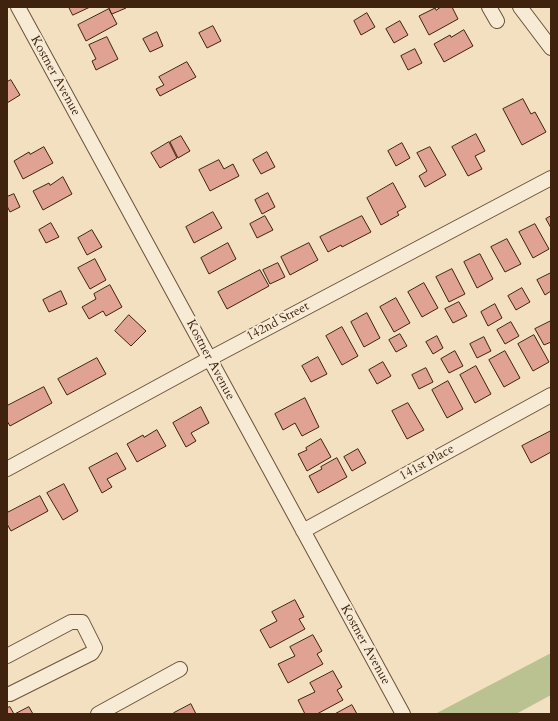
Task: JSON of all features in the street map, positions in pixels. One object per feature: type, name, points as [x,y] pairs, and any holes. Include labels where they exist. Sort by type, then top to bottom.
[{"type":"street","name":"Kostner Avenue","points":[[18,7],[402,714]]},
{"type":"street","points":[[490,7],[497,21]]},
{"type":"street","points":[[520,7],[551,48]]},
{"type":"street","name":"142nd Street","points":[[7,469],[209,359],[551,178]]},
{"type":"street","name":"141st Place","points":[[303,531],[551,395]]},
{"type":"street","points":[[7,656],[71,622],[82,622],[95,648],[92,653],[8,695]]},
{"type":"street","points":[[98,714],[180,669]]},
{"type":"green space","points":[[551,653],[551,695],[516,714],[435,714]]},
{"type":"building","points":[[69,7],[90,7],[73,15]]},
{"type":"building","points":[[109,7],[125,7],[126,8],[112,14]]},
{"type":"building","points":[[441,7],[452,7],[458,19],[429,35],[419,16],[435,8],[436,10]]},
{"type":"building","points":[[109,9],[117,24],[86,41],[78,25]]},
{"type":"building","points":[[367,13],[375,27],[361,35],[354,21]]},
{"type":"building","points":[[400,21],[408,35],[394,43],[386,29]]},
{"type":"building","points":[[213,26],[221,41],[207,48],[199,33]]},
{"type":"building","points":[[464,30],[473,46],[444,62],[434,44],[450,35],[451,37]]},
{"type":"building","points":[[157,32],[163,46],[150,52],[143,39]]},
{"type":"building","points":[[107,37],[118,59],[96,70],[92,61],[96,59],[89,45]]},
{"type":"building","points":[[415,49],[422,63],[408,70],[401,56]]},
{"type":"building","points":[[187,62],[196,77],[160,96],[156,89],[164,85],[159,77]]},
{"type":"building","points":[[11,80],[20,95],[7,103],[7,82]]},
{"type":"building","points":[[523,99],[531,114],[535,112],[546,132],[522,145],[503,109]]},
{"type":"building","points":[[476,134],[485,151],[475,156],[482,169],[468,176],[452,147]]},
{"type":"building","points":[[181,136],[190,151],[178,158],[170,142]]},
{"type":"building","points":[[169,142],[177,158],[160,168],[151,153]]},
{"type":"building","points":[[402,143],[410,158],[396,166],[388,151]]},
{"type":"building","points":[[44,147],[53,163],[23,179],[14,161],[29,152],[30,154]]},
{"type":"building","points":[[430,147],[446,175],[425,187],[419,176],[427,171],[417,153]]},
{"type":"building","points":[[267,152],[275,167],[261,174],[253,160]]},
{"type":"building","points":[[219,160],[224,169],[233,164],[239,176],[210,191],[199,170]]},
{"type":"building","points":[[63,177],[72,194],[43,210],[33,191],[49,183],[50,185]]},
{"type":"building","points":[[393,183],[406,207],[397,212],[399,215],[381,225],[367,198]]},
{"type":"building","points":[[268,193],[275,207],[262,214],[255,200]]},
{"type":"building","points":[[14,194],[20,207],[10,212],[7,206],[7,197]]},
{"type":"building","points":[[213,212],[222,228],[194,243],[186,227]]},
{"type":"building","points":[[265,216],[273,230],[257,238],[250,224]]},
{"type":"building","points":[[362,216],[371,232],[342,247],[341,245],[328,252],[320,237]]},
{"type":"building","points":[[551,216],[551,228],[546,219]]},
{"type":"building","points":[[51,223],[59,237],[46,243],[39,230]]},
{"type":"building","points":[[535,224],[549,249],[533,258],[519,232]]},
{"type":"building","points":[[92,230],[102,247],[87,255],[78,238]]},
{"type":"building","points":[[507,239],[521,264],[505,272],[491,247]]},
{"type":"building","points":[[228,243],[236,259],[209,274],[201,258]]},
{"type":"building","points":[[309,243],[318,260],[290,275],[281,257]]},
{"type":"building","points":[[480,254],[493,279],[477,288],[464,262]]},
{"type":"building","points":[[95,259],[106,280],[90,289],[78,268]]},
{"type":"building","points":[[278,263],[285,277],[270,284],[263,270]]},
{"type":"building","points":[[452,269],[465,294],[449,302],[436,277]]},
{"type":"building","points":[[260,270],[269,286],[227,309],[218,292]]},
{"type":"building","points":[[551,273],[551,291],[545,295],[537,280]]},
{"type":"building","points":[[424,283],[438,308],[422,317],[408,292]]},
{"type":"building","points":[[110,285],[122,307],[106,316],[103,311],[89,319],[82,307],[96,299],[94,294]]},
{"type":"building","points":[[522,288],[530,302],[516,310],[508,296]]},
{"type":"building","points":[[61,291],[67,304],[49,312],[43,300]]},
{"type":"building","points":[[396,298],[410,323],[394,332],[380,307]]},
{"type":"building","points":[[459,302],[467,316],[453,323],[445,309]]},
{"type":"building","points":[[495,304],[502,318],[488,326],[481,312]]},
{"type":"building","points":[[367,313],[380,338],[364,347],[351,322]]},
{"type":"building","points":[[129,315],[146,331],[131,346],[115,331]]},
{"type":"building","points":[[551,321],[551,342],[544,345],[535,329]]},
{"type":"building","points":[[511,322],[519,336],[505,344],[497,330]]},
{"type":"building","points":[[342,327],[358,356],[342,365],[326,336]]},
{"type":"building","points":[[400,334],[407,346],[396,352],[389,340]]},
{"type":"building","points":[[534,335],[549,362],[533,371],[518,344]]},
{"type":"building","points":[[437,336],[443,348],[433,354],[426,342]]},
{"type":"building","points":[[484,337],[491,351],[477,358],[470,344]]},
{"type":"building","points":[[455,351],[463,366],[449,373],[441,359]]},
{"type":"building","points":[[505,351],[520,378],[504,387],[489,360]]},
{"type":"building","points":[[318,357],[327,374],[311,382],[302,366]]},
{"type":"building","points":[[97,358],[106,374],[67,395],[58,379]]},
{"type":"building","points":[[383,362],[391,376],[377,384],[369,370]]},
{"type":"building","points":[[476,366],[491,394],[475,403],[460,375]]},
{"type":"building","points":[[426,368],[433,382],[419,389],[412,375]]},
{"type":"building","points":[[448,381],[463,409],[447,418],[432,390]]},
{"type":"building","points":[[44,387],[52,403],[10,426],[7,421],[7,406]]},
{"type":"building","points":[[305,398],[319,427],[302,436],[295,423],[283,430],[275,414]]},
{"type":"building","points":[[408,403],[424,430],[407,439],[392,411]]},
{"type":"building","points":[[201,407],[209,423],[191,433],[196,441],[186,447],[173,423]]},
{"type":"building","points":[[157,430],[166,446],[137,462],[127,444],[143,435],[144,437]]},
{"type":"building","points":[[551,431],[551,452],[531,463],[522,446]]},
{"type":"building","points":[[321,439],[331,457],[307,471],[298,454],[307,450],[306,448]]},
{"type":"building","points":[[358,449],[366,463],[352,471],[344,457]]},
{"type":"building","points":[[117,453],[126,469],[107,479],[112,487],[102,493],[89,468]]},
{"type":"building","points":[[337,458],[347,477],[318,493],[309,476]]},
{"type":"building","points":[[64,484],[78,511],[63,520],[47,493]]},
{"type":"building","points":[[40,496],[48,511],[11,531],[7,524],[7,513]]},
{"type":"building","points":[[295,600],[304,617],[299,619],[305,629],[270,648],[260,630],[277,621],[272,612]]},
{"type":"building","points":[[313,635],[322,651],[317,654],[323,664],[288,683],[278,664],[295,656],[290,647]]},
{"type":"building","points":[[333,671],[342,687],[337,690],[343,700],[317,714],[305,714],[298,700],[315,692],[310,683]]},
{"type":"building","points":[[191,704],[196,714],[174,713]]},
{"type":"building","points":[[352,705],[357,714],[335,714]]},
{"type":"building","points":[[10,707],[14,714],[7,714],[7,708]]},
{"type":"building","points":[[29,707],[33,714],[15,714]]}]
